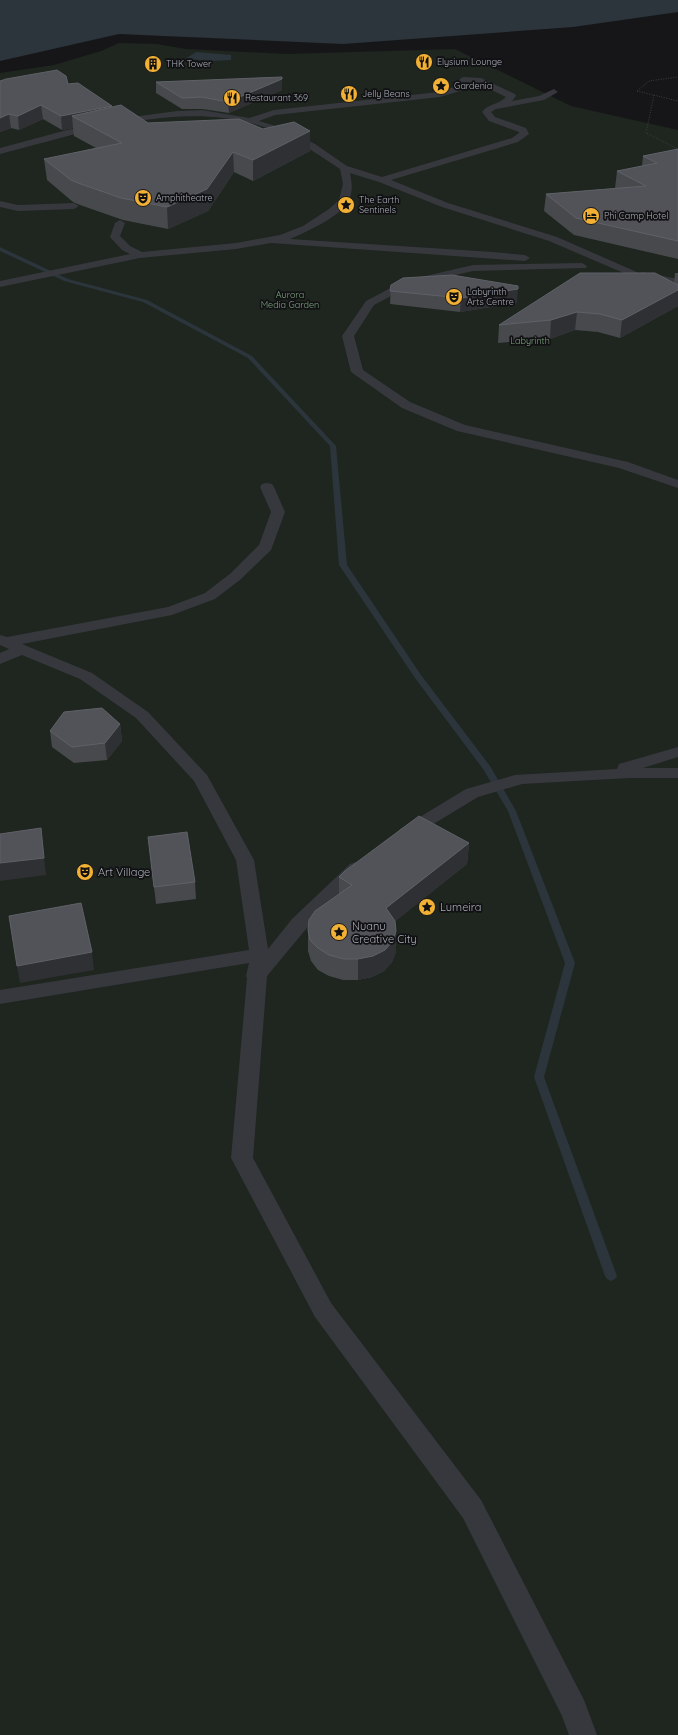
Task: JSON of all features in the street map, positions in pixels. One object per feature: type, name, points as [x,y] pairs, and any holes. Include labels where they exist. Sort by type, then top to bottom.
[{"type":"lane","points":[[250,121],[274,113],[440,94],[457,89],[464,80],[478,80],[512,96],[503,105]]},
{"type":"lane","points":[[382,180],[515,140],[524,134],[522,130],[492,119],[486,112],[493,107],[541,98],[554,92]]},
{"type":"lane","points":[[0,151],[67,133],[132,120],[177,114],[202,113],[250,121],[279,130],[312,146],[344,168],[382,180],[445,205],[553,240],[630,272],[678,300]]},
{"type":"lane","points":[[0,284],[140,255],[236,246],[282,238],[307,228],[333,211],[344,201],[348,184],[344,168]]},
{"type":"lane","points":[[0,204],[18,208],[74,206]]},
{"type":"lane","points":[[120,223],[115,237],[126,248],[140,255]]},
{"type":"lane","points":[[271,240],[339,246],[498,255],[630,272],[678,282]]},
{"type":"lane","points":[[582,266],[473,268],[408,283],[370,303],[348,336],[357,372],[406,405],[461,428],[624,465],[678,484]]},
{"type":"lane","points":[[8,648],[172,611],[210,596],[236,576],[266,547],[278,512],[267,487]]},
{"type":"lane","points":[[8,648],[86,676],[142,715],[201,779],[245,860],[259,955],[256,976],[254,1031],[242,1158],[323,1310],[472,1508],[574,1710],[583,1735]]},
{"type":"lane","points":[[597,776],[678,752]]},
{"type":"lane","points":[[390,842],[472,792],[521,779],[630,773],[678,773]]},
{"type":"lane","points":[[256,976],[299,924],[371,854]]},
{"type":"lane","points":[[0,997],[259,955]]},
{"type":"path","points":[[678,78],[649,81],[637,91],[678,101]]},
{"type":"path","points":[[654,95],[646,133],[678,149]]},
{"type":"green space","name":"Nuanu Creative City","points":[[119,43],[157,44],[186,49],[287,54],[455,49],[571,106],[678,130],[678,1735],[0,1735],[0,73],[54,65],[101,51]]},
{"type":"shaded area","points":[[0,0],[678,0],[678,12],[573,27],[343,44],[119,34],[0,61]]},
{"type":"shaded area","points":[[196,52],[231,55],[231,60],[213,61],[185,59]]},
{"type":"building","points":[[57,70],[66,76],[68,84],[78,83],[112,106],[61,116],[41,105],[18,116],[9,114],[0,118],[0,81]]},
{"type":"building","points":[[282,77],[282,79],[228,102],[202,97],[182,98],[156,82]]},
{"type":"building","points":[[121,105],[148,123],[239,119],[263,129],[294,122],[310,131],[253,160],[233,152],[207,189],[167,207],[121,198],[78,183],[71,180],[44,159],[122,143],[72,116]]},
{"type":"building","points":[[678,149],[678,241],[576,218],[546,194],[646,186],[617,171],[657,163],[643,156]]},
{"type":"building","points":[[580,273],[655,273],[678,285],[678,290],[622,320],[600,314],[577,312],[551,320],[499,325]]},
{"type":"building","points":[[452,275],[518,286],[518,289],[461,298],[390,291],[391,285],[403,278]]},
{"type":"building","points":[[102,708],[120,724],[105,743],[72,747],[50,731],[64,712]]},
{"type":"building","points":[[419,816],[469,843],[386,908],[395,921],[396,931],[393,941],[385,950],[373,956],[358,959],[344,959],[329,955],[318,948],[310,940],[308,930],[309,920],[315,911],[352,885],[339,877]]},
{"type":"building","points":[[41,828],[44,858],[0,863],[0,834]]},
{"type":"building","points":[[187,832],[195,882],[154,887],[148,837]]},
{"type":"building","points":[[81,903],[92,952],[17,966],[9,916]]},
{"type":"waterway","points":[[0,249],[66,280],[145,301],[250,357],[333,446],[343,565],[418,676],[487,768],[512,811],[570,963],[539,1077],[611,1276]]},
{"type":"place","name":"Elysium Lounge","points":[[424,62]]},
{"type":"place","name":"THK Tower","points":[[153,64]]},
{"type":"place","name":"Gardenia","points":[[441,86]]},
{"type":"place","name":"Jelly Beans","points":[[349,94]]},
{"type":"place","name":"Restaurant 369","points":[[232,98]]},
{"type":"place","name":"Amphitheatre","points":[[143,198]]},
{"type":"place","name":"The Earth Sentinels","points":[[346,205]]},
{"type":"place","name":"Phi Camp Hotel","points":[[591,216]]},
{"type":"place","name":"Labyrinth Arts Centre","points":[[454,297]]},
{"type":"place","name":"Art Village","points":[[85,872]]},
{"type":"place","name":"Lumeira","points":[[427,907]]},
{"type":"place","name":"Nuanu Creative City","points":[[339,932]]},
{"type":"park label","name":"Aurora Media Garden","points":[[290,300]]},
{"type":"park label","name":"Labyrinth","points":[[530,341]]}]
